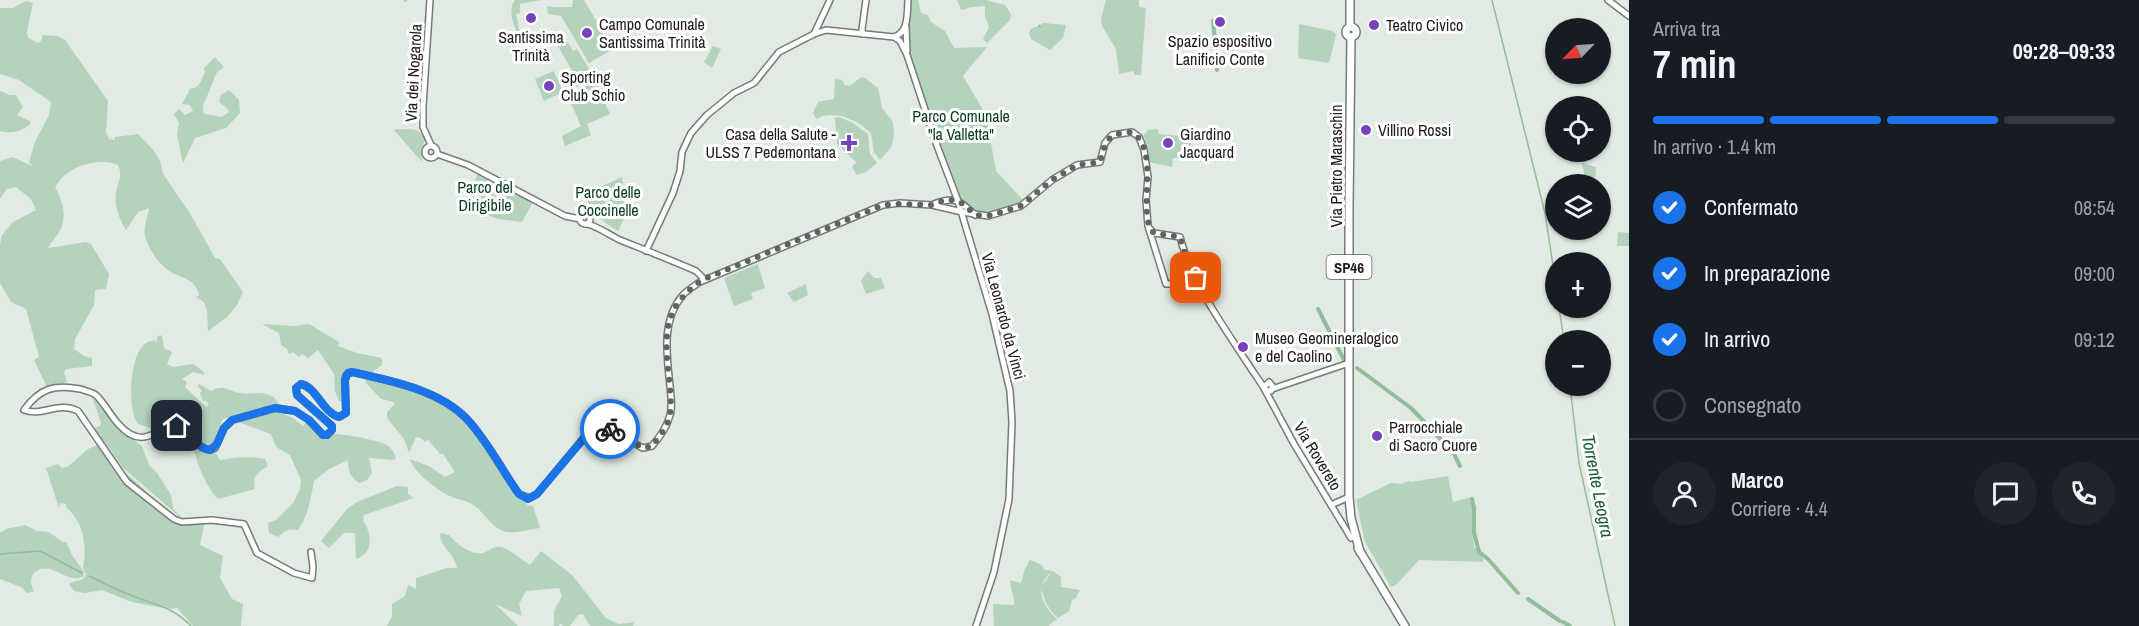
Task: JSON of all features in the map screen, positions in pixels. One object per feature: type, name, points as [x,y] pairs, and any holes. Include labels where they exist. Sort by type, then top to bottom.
[{"type":"main road","name":"Via Pietro Maraschin","points":[[1350,0],[1350,26],[1355,28],[1356,32],[1351,37],[1349,363],[1349,497],[1354,539]]},
{"type":"main road","name":"Via Pietro Maraschin","points":[[1351,511],[1347,526],[1354,539]]},
{"type":"main road","name":"SP46","points":[[1354,539],[1405,626]]},
{"type":"street","name":"Via dei Nogarola","points":[[430,0],[423,127],[431,145]]},
{"type":"street","points":[[814,34],[830,0]]},
{"type":"street","points":[[863,34],[866,0]]},
{"type":"street","name":"Via Leonardo da Vinci","points":[[907,56],[908,0]]},
{"type":"street","points":[[1608,0],[1629,16]]},
{"type":"street","points":[[647,249],[673,193],[680,171],[682,152],[691,133],[707,115],[734,93],[754,83],[779,52],[814,34],[834,30],[894,37],[902,33],[906,25]]},
{"type":"street","name":"Via Leonardo da Vinci","points":[[894,37],[900,41],[907,56],[936,143],[955,191],[1005,366],[1012,422],[1009,499],[994,572],[976,626]]},
{"type":"street","points":[[311,552],[312,578],[294,573],[257,553],[244,524],[212,520],[179,521],[127,482],[78,411],[60,407],[35,412],[24,410],[42,392],[51,388],[59,386],[88,391],[96,395],[123,428],[133,436],[150,437],[167,428],[177,426],[188,432],[202,448],[210,450],[217,444],[224,428],[232,420],[275,408],[295,411],[309,420],[323,435],[327,435],[332,430],[332,426],[297,395],[296,388],[301,384],[307,386],[330,412],[339,417],[346,413],[345,380],[348,373],[352,372],[428,393],[455,409],[475,429],[519,494],[530,498],[537,494],[586,435],[596,428],[612,429],[643,448],[652,446],[670,417],[667,354],[672,312],[683,295],[704,278],[876,207],[900,204],[932,205],[988,216],[1021,206],[1066,171],[1083,164],[1100,162],[1105,143],[1112,135],[1132,132],[1138,137],[1144,150],[1148,177],[1146,200],[1148,226],[1166,284],[1195,283],[1200,286]]},
{"type":"street","points":[[431,145],[436,148],[437,154],[431,158],[425,154],[425,148],[431,145]]},
{"type":"street","points":[[437,154],[468,165],[565,216],[582,216],[597,228]]},
{"type":"street","points":[[949,209],[944,205],[950,192],[950,179]]},
{"type":"street","name":"Via Leonardo da Vinci","points":[[955,191],[968,208]]},
{"type":"street","points":[[932,205],[945,200],[959,203],[976,215]]},
{"type":"street","points":[[949,209],[959,203]]},
{"type":"street","points":[[582,216],[583,223],[591,224],[624,241],[696,271],[704,278]]},
{"type":"street","points":[[1148,226],[1151,231],[1158,234],[1152,241]]},
{"type":"street","name":"Via Rovereto","points":[[1158,234],[1180,237],[1186,258],[1200,286],[1258,380],[1268,387],[1270,402],[1331,505],[1347,526]]},
{"type":"street","points":[[1186,283],[1196,278]]},
{"type":"street","points":[[1268,387],[1281,386],[1349,363]]},
{"type":"street","points":[[1331,505],[1349,497]]},
{"type":"green space","points":[[515,0],[541,0],[520,4],[520,13],[516,14],[521,38],[524,41],[521,42],[511,10]]},
{"type":"green space","name":"Campo Comunale Santissima Trinità","points":[[573,0],[584,0],[613,49],[589,63],[561,16],[548,14],[547,6],[572,7]]},
{"type":"green space","name":"Parco Comunale \"la Valletta\"","points":[[909,0],[918,0],[921,13],[928,15],[931,22],[945,31],[954,48],[987,47],[963,76],[986,115],[996,171],[1023,200],[1013,206],[995,213],[978,213],[964,202],[957,192],[909,56]]},
{"type":"green space","points":[[957,0],[986,0],[1005,5],[1011,14],[1010,20],[987,43],[983,39],[989,27],[985,16],[985,6],[961,10]]},
{"type":"green space","points":[[1106,0],[1139,0],[1139,7],[1146,8],[1141,75],[1135,75],[1133,71],[1119,74],[1116,49],[1102,26],[1101,18]]},
{"type":"green space","points":[[26,1],[33,3],[27,32],[28,38],[38,43],[43,35],[58,36],[65,40],[108,101],[106,132],[109,139],[115,140],[115,137],[138,134],[154,151],[160,161],[163,174],[191,215],[215,258],[220,259],[243,292],[237,305],[227,317],[208,331],[207,311],[204,302],[196,297],[199,295],[197,289],[191,282],[164,267],[148,245],[145,226],[149,208],[138,212],[126,230],[123,225],[116,205],[120,176],[118,165],[97,162],[75,168],[55,187],[62,202],[64,218],[60,231],[48,248],[86,242],[91,244],[109,274],[106,289],[95,290],[94,305],[75,339],[74,349],[92,358],[92,366],[66,369],[64,372],[67,382],[47,387],[34,360],[39,357],[26,309],[11,302],[0,283],[2,235],[13,222],[36,210],[31,199],[16,187],[7,189],[0,199],[0,161],[13,157],[32,166],[29,162],[35,142],[49,115],[51,102],[19,80],[0,74],[0,8],[13,8]]},
{"type":"green space","points":[[1044,23],[1066,25],[1063,38],[1050,50],[1031,39],[1029,33],[1031,29]]},
{"type":"green space","points":[[1299,24],[1332,31],[1336,34],[1329,63],[1298,58]]},
{"type":"green space","points":[[564,36],[573,51],[577,49],[595,79],[577,87],[575,83],[578,81],[555,41]]},
{"type":"green space","points":[[713,46],[721,49],[712,68],[704,62]]},
{"type":"green space","points":[[215,57],[224,67],[217,72],[203,106],[203,112],[222,117],[229,112],[219,102],[221,95],[229,90],[239,100],[240,113],[226,128],[195,138],[183,163],[177,135],[179,123],[174,114],[179,109],[185,115],[193,111],[190,105],[182,104],[190,89],[200,83],[205,72],[204,68]]},
{"type":"green space","name":"Sporting Club Schio","points":[[554,71],[563,92],[544,101],[535,79]]},
{"type":"green space","points":[[861,77],[878,88],[882,108],[893,122],[892,146],[880,160],[874,152],[871,133],[865,128],[845,117],[831,115],[816,119],[813,113],[818,102],[834,99],[835,79],[842,80],[845,85],[850,86]]},
{"type":"green space","points":[[595,80],[610,114],[587,124],[591,135],[565,146],[562,136],[581,126],[570,101],[575,97],[573,91]]},
{"type":"green space","points":[[0,91],[16,95],[23,107],[17,115],[30,121],[30,124],[16,132],[0,131]]},
{"type":"green space","points":[[839,117],[853,123],[868,134],[870,154],[877,163],[866,172],[857,175],[852,167],[856,162],[837,144],[835,118]]},
{"type":"green space","name":"Giardino Jacquard","points":[[1158,129],[1159,134],[1191,137],[1191,152],[1184,153],[1185,159],[1173,158],[1172,167],[1148,162],[1144,135],[1147,130]]},
{"type":"green space","points":[[394,130],[414,130],[423,136],[425,140],[421,150],[422,162]]},
{"type":"green space","points":[[1582,163],[1596,167],[1596,174],[1584,174]]},
{"type":"green space","name":"Parco del Dirigibile","points":[[478,174],[533,202],[522,222],[498,219],[468,207],[461,207]]},
{"type":"green space","name":"Parco delle Coccinelle","points":[[622,177],[626,214],[618,231],[597,216],[585,194]]},
{"type":"green space","points":[[1618,232],[1629,233],[1629,246],[1617,246]]},
{"type":"green space","points":[[758,264],[765,288],[751,293],[753,299],[734,306],[724,278]]},
{"type":"green space","points":[[868,271],[874,278],[881,278],[885,288],[866,294],[861,281]]},
{"type":"green space","points":[[806,284],[808,295],[794,302],[787,293]]},
{"type":"green space","points":[[262,324],[294,326],[309,324],[339,342],[338,346],[382,358],[382,365],[371,373],[347,371],[344,374],[343,401],[339,401],[334,389],[334,374],[318,350],[308,358],[302,354],[299,357],[293,352],[289,354],[287,349],[281,345],[279,333]]},
{"type":"green space","points":[[160,335],[164,348],[172,352],[167,364],[173,367],[193,364],[203,371],[205,375],[193,372],[182,379],[187,382],[185,387],[206,407],[209,404],[203,401],[199,384],[211,391],[222,388],[245,394],[266,394],[279,404],[223,419],[217,440],[212,446],[202,444],[177,423],[158,430],[138,424],[132,407],[133,370],[140,349],[149,341],[155,340],[157,344],[157,337]]},
{"type":"green space","points":[[363,376],[427,393],[457,410],[493,457],[515,492],[525,499],[527,505],[533,506],[540,528],[517,532],[503,531],[469,502],[445,494],[427,481],[416,470],[410,459],[429,466],[445,477],[455,472],[443,454],[440,454],[428,440],[425,442],[416,437],[409,453],[404,439],[387,418],[387,412],[394,402],[381,399]]},
{"type":"green space","points":[[92,397],[122,431],[142,446],[149,465],[171,495],[173,508],[181,518],[122,467],[110,449],[94,432],[92,429],[100,426],[101,423]]},
{"type":"green space","points":[[279,408],[278,412],[293,418],[303,426],[308,419],[320,433],[333,433],[382,443],[394,452],[396,458],[394,460],[369,458],[372,473],[367,480],[359,483],[350,473],[348,460],[329,469],[314,481],[307,513],[298,530],[287,530],[278,537],[269,533],[268,523],[276,520],[293,503],[300,489],[301,480],[290,455],[276,447],[271,434],[233,420]]},
{"type":"green space","points":[[192,440],[200,446],[213,449],[220,460],[243,457],[260,458],[265,459],[268,466],[256,475],[255,489],[218,499],[208,486],[201,471]]},
{"type":"green space","points":[[102,443],[121,469],[146,491],[160,508],[182,521],[205,520],[200,545],[223,556],[220,578],[232,599],[243,604],[241,626],[193,626],[177,608],[170,609],[132,602],[102,590],[85,593],[74,591],[69,584],[83,579],[86,574],[83,568],[85,551],[83,535],[77,520],[66,504],[60,503],[59,508],[46,468],[58,464],[62,468],[69,466],[88,449]]},
{"type":"green space","points":[[1448,476],[1453,502],[1472,497],[1474,548],[1477,548],[1483,557],[1483,562],[1419,560],[1397,584],[1391,587],[1365,542],[1356,500],[1391,483],[1401,484]]},
{"type":"green space","points":[[397,486],[408,487],[408,494],[414,498],[364,515],[363,520],[370,542],[362,556],[356,559],[355,533],[344,533],[329,548],[321,541],[347,509],[357,502]]},
{"type":"green space","points":[[25,525],[37,531],[49,532],[64,543],[66,541],[72,555],[84,572],[83,577],[68,577],[49,569],[40,569],[33,574],[31,579],[34,591],[27,593],[21,587],[0,579],[0,533],[6,529]]},
{"type":"green space","points":[[440,534],[449,535],[474,553],[483,553],[501,547],[530,565],[541,551],[572,575],[606,618],[619,624],[634,622],[633,626],[590,626],[583,614],[578,615],[570,626],[563,626],[560,623],[559,626],[554,626],[554,611],[562,596],[559,588],[526,591],[519,604],[522,616],[495,604],[518,626],[387,626],[392,616],[392,604],[405,596],[408,585],[416,589],[416,578],[447,568],[457,568],[441,539]]},
{"type":"green space","points":[[1030,560],[1040,564],[1045,570],[1053,571],[1061,577],[1061,587],[1080,590],[1076,598],[1072,600],[1069,611],[1058,618],[1047,604],[1042,589],[1047,608],[1057,619],[1048,626],[994,626],[993,604],[1014,605],[1010,580],[1021,583]]},
{"type":"waterway","name":"Torrente Leogra","points":[[1492,0],[1545,213],[1551,252]]},
{"type":"waterway","points":[[1213,21],[1216,52]]},
{"type":"waterway","points":[[1217,58],[1217,70]]},
{"type":"waterway","points":[[1318,309],[1344,360]]},
{"type":"waterway","name":"Torrente Leogra","points":[[1561,318],[1562,330]]},
{"type":"waterway","points":[[1357,368],[1411,408],[1451,450]]},
{"type":"waterway","name":"Torrente Leogra","points":[[1571,396],[1579,463],[1615,626]]},
{"type":"waterway","points":[[1454,454],[1460,466]]},
{"type":"waterway","points":[[1472,499],[1474,532],[1479,552],[1518,593]]},
{"type":"waterway","points":[[0,554],[40,551],[82,573]]},
{"type":"waterway","points":[[89,576],[168,609],[191,626]]},
{"type":"waterway","points":[[1528,599],[1560,621]]},
{"type":"waterway","points":[[1563,622],[1570,626]]},
{"type":"way so far","points":[[610,429],[643,448],[652,446],[662,433],[670,417],[671,404],[667,344],[669,322],[672,312],[683,295],[702,280],[883,205],[932,205],[945,200],[954,200],[959,201],[976,215],[984,216],[1021,206],[1066,171],[1077,165],[1100,162],[1105,143],[1112,135],[1132,132],[1141,142],[1148,177],[1146,200],[1148,226],[1154,233],[1180,237],[1186,258],[1196,278]]},
{"type":"place","name":"Santissima Trinità","points":[[531,18]]},
{"type":"place","name":"Spazio espositivo Lanificio Conte","points":[[1220,22]]},
{"type":"place","name":"Teatro Civico","points":[[1374,25]]},
{"type":"place","name":"Campo Comunale Santissima Trinità","points":[[587,33]]},
{"type":"place","name":"Sporting Club Schio","points":[[549,86]]},
{"type":"place","name":"Villino Rossi","points":[[1366,130]]},
{"type":"place","name":"Casa della Salute - ULSS 7 Pedemontana","points":[[849,143]]},
{"type":"place","name":"Giardino Jacquard","points":[[1168,143]]},
{"type":"place","name":"Museo Geomineralogico e del Caolino","points":[[1243,347]]},
{"type":"place","name":"Parrocchiale di Sacro Cuore","points":[[1377,436]]},
{"type":"route","points":[[177,426],[188,432],[202,448],[210,450],[215,448],[224,428],[232,420],[275,408],[283,408],[295,411],[309,420],[323,435],[327,435],[331,433],[332,426],[297,395],[296,388],[301,384],[307,386],[333,415],[339,417],[346,413],[345,380],[346,375],[352,372],[428,393],[455,409],[475,429],[519,494],[528,499],[537,494],[591,430],[602,427],[610,429]]}]
